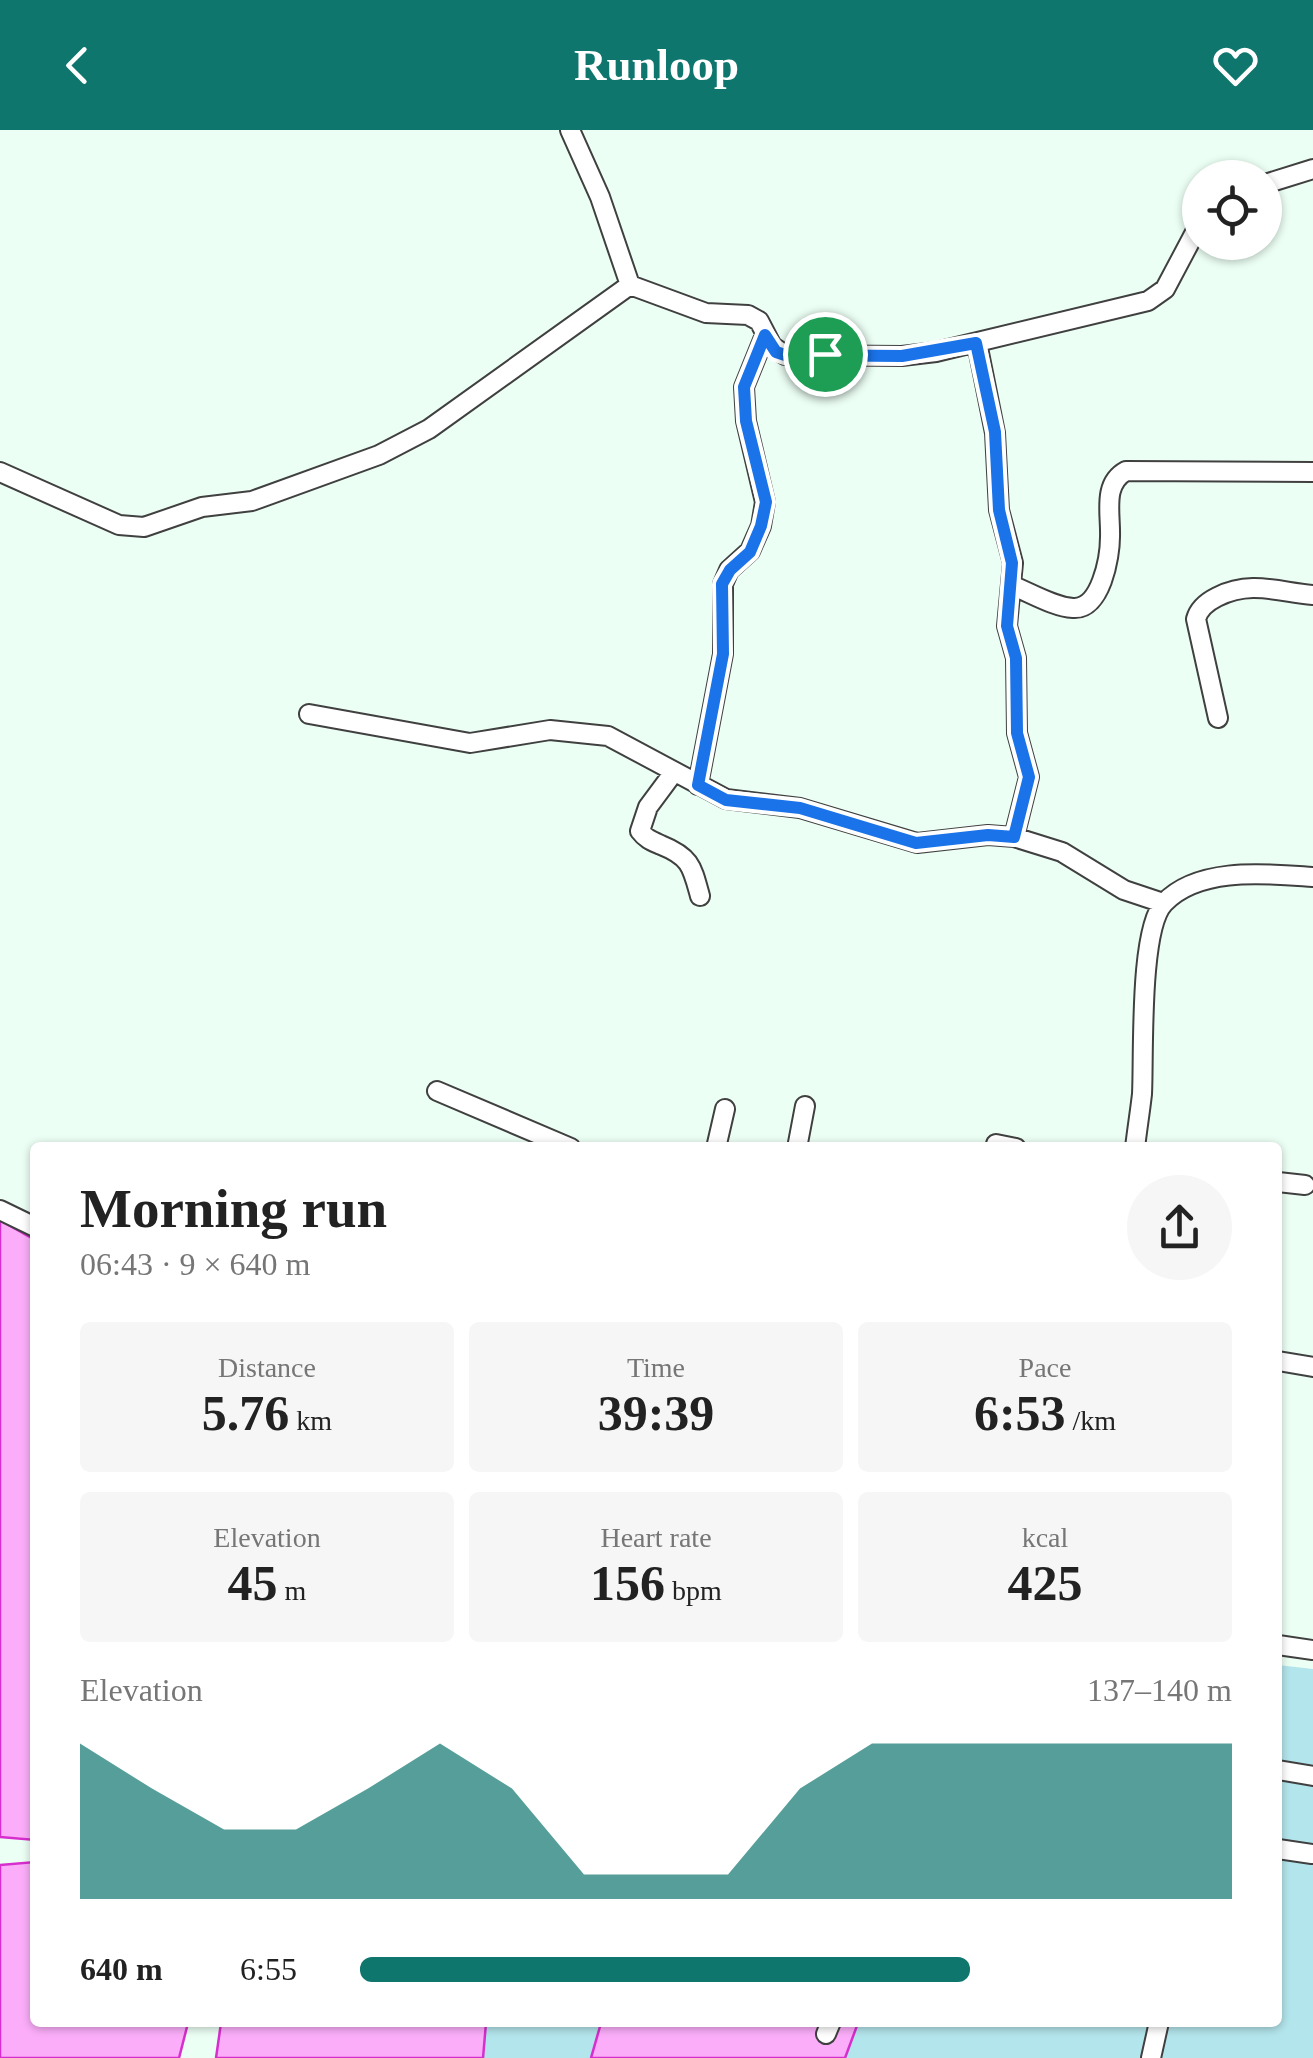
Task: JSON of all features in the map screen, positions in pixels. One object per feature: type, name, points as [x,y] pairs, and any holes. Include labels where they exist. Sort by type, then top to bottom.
[{"type":"street","points":[[570,130],[606,210],[630,285]]},
{"type":"street","points":[[1282,179],[1313,169]]},
{"type":"street","points":[[630,285],[706,314],[748,315],[759,321],[776,352],[785,355],[902,356],[976,343],[1148,301],[1165,290],[1182,258]]},
{"type":"street","points":[[0,472],[105,519],[135,528],[202,508],[252,501],[380,455],[429,428],[630,285]]},
{"type":"street","points":[[698,785],[723,654],[722,584],[730,570],[750,552],[766,502],[746,421],[744,387],[765,335]]},
{"type":"street","points":[[976,343],[995,432],[999,510],[1012,563],[1007,626],[1016,658],[1017,733],[1029,777],[1014,837]]},
{"type":"street","points":[[1013,586],[1070,608],[1086,606],[1106,568],[1112,487],[1116,476],[1126,471],[1313,472]]},
{"type":"street","points":[[1218,718],[1196,620],[1199,610],[1211,600],[1244,586],[1313,594]]},
{"type":"street","points":[[309,714],[470,742],[550,730],[594,734],[620,741],[726,800],[800,808],[916,843],[988,835],[1014,837],[1062,852],[1124,890],[1163,903]]},
{"type":"street","points":[[674,772],[648,808],[640,831],[646,838],[684,856],[700,896]]},
{"type":"street","points":[[1135,1142],[1143,1056],[1144,977],[1163,903],[1226,875],[1313,877]]},
{"type":"street","points":[[437,1091],[557,1142]]},
{"type":"street","points":[[798,1142],[805,1106]]},
{"type":"street","points":[[717,1142],[725,1109]]},
{"type":"street","points":[[1282,1182],[1306,1185]]},
{"type":"street","points":[[0,1210],[30,1225]]},
{"type":"street","points":[[1282,1362],[1313,1367]]},
{"type":"street","points":[[1282,1646],[1313,1650]]},
{"type":"street","points":[[1282,1771],[1313,1776]]},
{"type":"street","points":[[1282,1850],[1312,1854]]},
{"type":"street","points":[[1151,2058],[1159,2027]]},
{"type":"shaded area","points":[[0,1220],[30,1237],[30,1840],[0,1837]]},
{"type":"shaded area","points":[[1282,1665],[1313,1669],[1313,2058],[281,2058],[288,2027],[1282,2027]]},
{"type":"shaded area","points":[[30,1862],[30,2027],[187,2027],[179,2058],[0,2058],[0,1865]]},
{"type":"shaded area","points":[[220,2027],[486,2027],[483,2058],[216,2058]]},
{"type":"shaded area","points":[[600,2027],[857,2027],[845,2058],[591,2058]]},
{"type":"route","points":[[765,335],[776,352],[785,355],[825,354],[902,356],[976,343],[995,432],[1002,529],[1014,575],[1006,618],[1016,658],[1017,733],[1029,777],[1014,837],[988,835],[916,843],[800,808],[726,800],[698,785],[723,654],[722,584],[730,570],[750,552],[766,502],[746,421],[744,387],[748,373],[765,335]]}]
